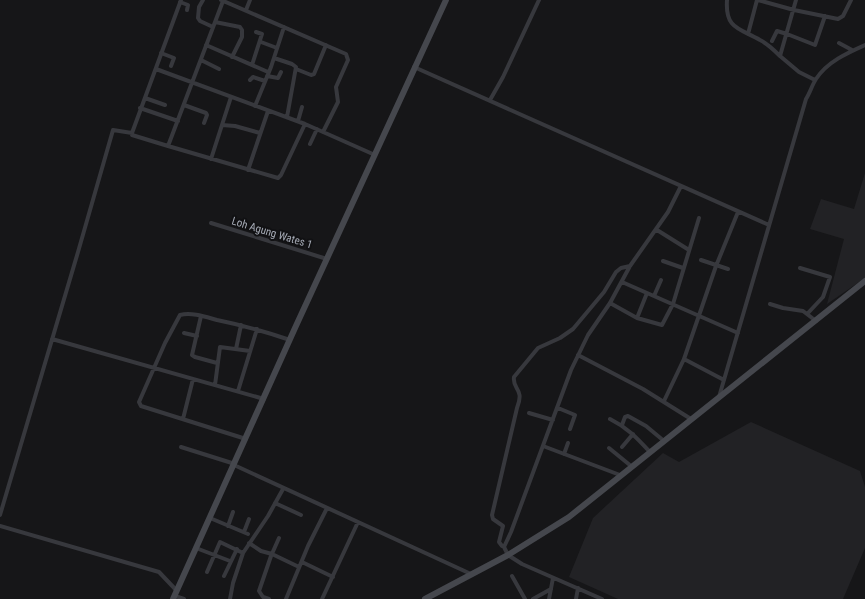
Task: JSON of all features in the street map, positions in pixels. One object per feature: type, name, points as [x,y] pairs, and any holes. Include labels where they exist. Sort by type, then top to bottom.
[{"type":"main road","points":[[175,595],[414,67],[446,0]]},
{"type":"main road","points":[[424,599],[471,574],[511,557],[558,525],[865,281]]},
{"type":"street","points":[[203,0],[199,7],[198,18],[200,21],[213,27]]},
{"type":"street","points":[[168,146],[222,0],[344,52],[348,57],[336,87],[338,102],[323,132]]},
{"type":"street","points":[[246,10],[250,0]]},
{"type":"street","points":[[490,100],[503,77],[539,0]]},
{"type":"street","points":[[728,0],[727,14],[730,22],[734,26],[763,42],[799,72],[815,80]]},
{"type":"street","points":[[748,34],[757,0],[794,10],[841,18],[845,14],[851,0]]},
{"type":"street","points":[[780,56],[796,0]]},
{"type":"street","points":[[132,133],[180,1],[188,5],[187,10]]},
{"type":"street","points":[[772,41],[776,32],[787,34],[815,45],[825,16]]},
{"type":"street","points":[[215,22],[240,27],[242,30],[242,37],[232,57]]},
{"type":"street","points":[[255,106],[274,58],[284,27]]},
{"type":"street","points":[[252,66],[261,42],[262,34],[256,32]]},
{"type":"street","points":[[261,42],[277,48]]},
{"type":"street","points":[[839,43],[852,50]]},
{"type":"street","points":[[206,45],[278,78],[281,72]]},
{"type":"street","points":[[274,58],[292,64],[296,69],[311,75],[314,74],[326,45]]},
{"type":"street","points":[[718,398],[796,139],[804,106],[815,80],[829,64],[852,50],[865,45]]},
{"type":"street","points":[[162,53],[174,58],[171,66]]},
{"type":"street","points":[[201,60],[219,69]]},
{"type":"street","points":[[414,67],[769,225]]},
{"type":"street","points":[[156,69],[298,121],[375,155]]},
{"type":"street","points":[[286,117],[296,69]]},
{"type":"street","points":[[250,80],[253,77],[265,81]]},
{"type":"street","points":[[211,159],[231,97]]},
{"type":"street","points":[[145,98],[165,105]]},
{"type":"street","points":[[184,105],[206,113],[207,115],[204,123]]},
{"type":"street","points":[[298,121],[302,107]]},
{"type":"street","points":[[140,108],[178,121]]},
{"type":"street","points":[[248,170],[268,111]]},
{"type":"street","points":[[0,515],[78,252],[112,130],[132,133],[134,135],[168,146],[273,178],[278,178],[280,177],[305,124]]},
{"type":"street","points":[[222,125],[235,126],[260,133]]},
{"type":"street","points":[[310,144],[317,129]]},
{"type":"street","points":[[504,547],[578,354],[588,335],[610,303],[630,266],[668,212],[681,186]]},
{"type":"street","points":[[664,401],[684,359],[716,266],[738,212]]},
{"type":"street","points":[[610,303],[637,318],[662,325],[673,304],[699,218]]},
{"type":"street","name":"Loh Agung Wates 1","points":[[211,223],[327,259]]},
{"type":"street","points":[[656,230],[689,250]]},
{"type":"street","points":[[701,260],[728,269]]},
{"type":"street","points":[[663,261],[683,268]]},
{"type":"street","points":[[602,599],[553,578],[511,557],[499,542],[503,526],[493,519],[492,514],[520,400],[519,391],[514,383],[514,377],[538,348],[560,338],[573,329],[608,287],[616,272],[621,268],[630,266]]},
{"type":"street","points":[[800,268],[830,277],[823,297],[808,313]]},
{"type":"street","points":[[654,296],[661,280]]},
{"type":"street","points":[[622,282],[738,333]]},
{"type":"street","points":[[637,318],[647,293]]},
{"type":"street","points":[[770,304],[808,313],[816,321]]},
{"type":"street","points":[[246,439],[139,405],[180,315],[186,314],[201,316],[241,325],[290,340]]},
{"type":"street","points":[[201,316],[192,353],[193,356],[217,363]]},
{"type":"street","points":[[236,349],[241,325]]},
{"type":"street","points":[[238,392],[257,329]]},
{"type":"street","points":[[184,333],[197,336]]},
{"type":"street","points":[[52,339],[264,399]]},
{"type":"street","points":[[215,385],[220,347],[250,351]]},
{"type":"street","points":[[578,354],[664,401],[691,419]]},
{"type":"street","points":[[684,359],[724,380]]},
{"type":"street","points":[[183,419],[193,379]]},
{"type":"street","points":[[558,408],[575,415],[570,429]]},
{"type":"street","points":[[530,413],[553,420]]},
{"type":"street","points":[[622,425],[625,417],[628,416],[646,426],[664,441]]},
{"type":"street","points":[[610,419],[622,425],[633,434],[650,452]]},
{"type":"street","points":[[622,447],[633,434]]},
{"type":"street","points":[[564,454],[568,443]]},
{"type":"street","points":[[543,446],[620,475]]},
{"type":"street","points":[[180,447],[234,465],[283,489],[471,574]]},
{"type":"street","points":[[609,448],[631,466]]},
{"type":"street","points":[[230,599],[233,583],[243,553],[283,489]]},
{"type":"street","points":[[275,503],[301,515]]},
{"type":"street","points":[[286,599],[327,508]]},
{"type":"street","points":[[228,526],[233,512]]},
{"type":"street","points":[[210,518],[246,533],[249,519]]},
{"type":"street","points":[[322,599],[358,522]]},
{"type":"street","points":[[0,526],[159,572],[175,595],[184,599]]},
{"type":"street","points":[[269,599],[263,597],[259,591],[279,538]]},
{"type":"street","points":[[207,572],[220,542],[243,553]]},
{"type":"street","points":[[249,543],[261,551],[272,554],[300,567]]},
{"type":"street","points":[[196,548],[230,561]]},
{"type":"street","points":[[224,576],[237,549]]},
{"type":"street","points":[[302,562],[333,577]]},
{"type":"street","points":[[512,576],[525,599]]},
{"type":"street","points":[[549,599],[553,578]]},
{"type":"street","points":[[576,599],[578,588]]},
{"type":"street","points":[[534,599],[551,589]]},
{"type":"shaded area","points":[[865,173],[865,278],[827,304],[844,239],[810,229],[821,199],[854,209]]},
{"type":"shaded area","points":[[751,422],[860,471],[865,487],[865,548],[843,599],[618,599],[569,577],[593,518],[663,453],[679,462]]}]
